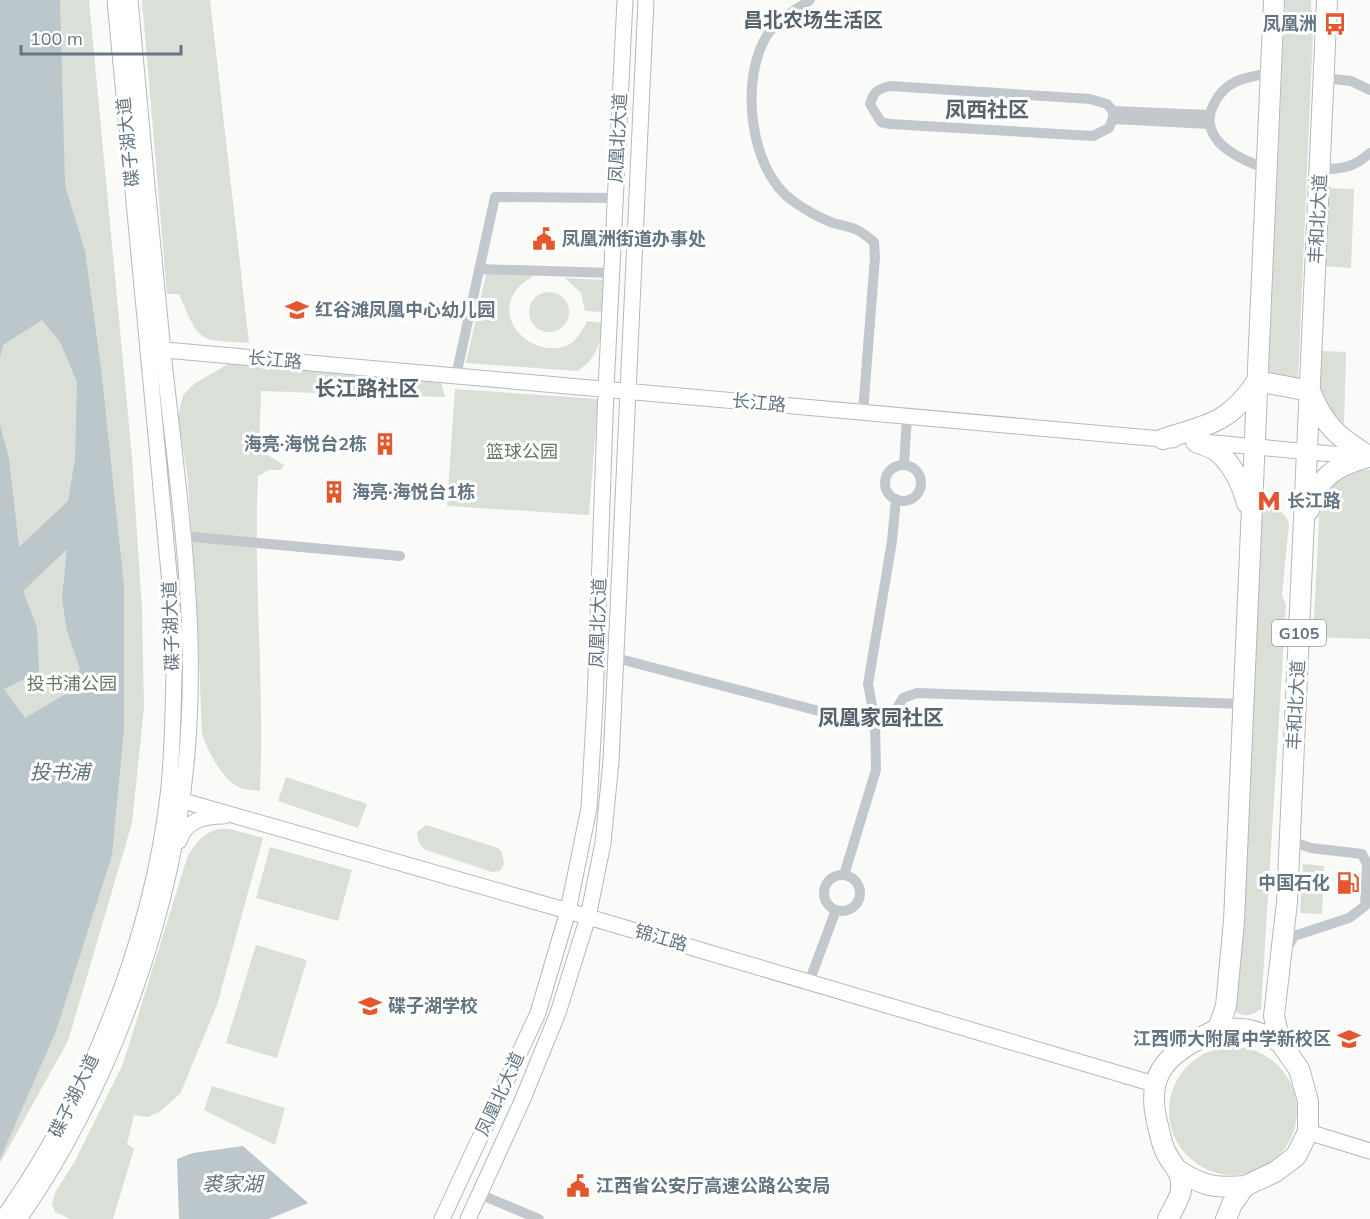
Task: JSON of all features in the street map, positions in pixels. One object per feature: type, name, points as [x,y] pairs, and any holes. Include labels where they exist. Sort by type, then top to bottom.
[{"type":"highway","name":"G105","points":[[1218,1029],[1226,1006],[1234,921],[1274,0]]},
{"type":"highway","points":[[1322,0],[1326,33]]},
{"type":"highway","name":"丰和北大道","points":[[1245,1186],[1275,1172],[1296,1156],[1308,1132],[1308,1101],[1299,1068],[1280,1042],[1274,1016],[1287,902],[1304,527],[1301,450],[1310,391],[1327,0]]},
{"type":"highway","points":[[1162,439],[1213,424],[1231,413],[1245,399],[1257,381],[1310,391],[1320,415],[1334,431],[1369,457]]},
{"type":"highway","points":[[1196,441],[1217,452],[1227,463],[1241,484],[1251,517]]},
{"type":"highway","points":[[1301,450],[1289,588],[1301,603]]},
{"type":"highway","points":[[1304,527],[1312,496],[1324,478],[1336,468],[1369,457]]},
{"type":"highway","points":[[1245,1186],[1219,1188],[1196,1182],[1179,1171],[1164,1149],[1154,1110],[1154,1084],[1168,1059],[1191,1042],[1218,1029],[1258,1031],[1280,1042]]},
{"type":"highway","points":[[1168,1219],[1181,1191],[1179,1171]]},
{"type":"highway","points":[[1226,1219],[1232,1204],[1245,1186]]},
{"type":"main road","name":"碟子湖大道","points":[[15,1217],[38,1191],[99,1081],[142,968],[166,878],[175,798],[189,723],[189,612],[182,536],[156,350],[115,0]]},
{"type":"main road","name":"碟子湖大道","points":[[15,1217],[103,1038],[139,934],[159,847],[175,798],[172,735],[175,637],[130,0]]},
{"type":"main road","name":"凤凰北大道","points":[[442,1219],[538,1012],[568,911],[589,808],[625,0]]},
{"type":"main road","name":"凤凰北大道","points":[[468,1219],[522,1101],[558,1013],[588,917],[603,843],[611,761],[646,0]]},
{"type":"main road","name":"长江路","points":[[156,350],[1369,457]]},
{"type":"main road","name":"锦江路","points":[[175,798],[1154,1084]]},
{"type":"main road","points":[[166,878],[186,827],[201,818],[240,817]]},
{"type":"main road","points":[[1308,1132],[1370,1151]]},
{"type":"street","points":[[810,0],[781,20],[768,33],[758,54],[750,98],[753,124],[760,150],[773,181],[792,201],[831,222],[857,230],[874,242],[875,257],[863,412]]},
{"type":"street","points":[[1266,169],[1224,147],[1215,137],[1209,120],[1216,97],[1226,86],[1241,78],[1271,73]]},
{"type":"street","points":[[1324,78],[1351,81],[1370,90]]},
{"type":"street","points":[[890,86],[1090,99],[1107,104],[1113,115],[1109,128],[1093,136],[890,124],[882,122],[870,104],[873,93],[890,86]]},
{"type":"street","points":[[1113,115],[1209,120]]},
{"type":"street","points":[[1320,169],[1354,166],[1370,153]]},
{"type":"street","points":[[456,376],[495,197],[615,198]]},
{"type":"street","points":[[479,269],[612,273]]},
{"type":"street","points":[[904,465],[908,416]]},
{"type":"street","points":[[910,466],[919,475],[921,487],[914,497],[902,501],[896,499],[887,492],[886,476],[893,467],[910,466]]},
{"type":"street","points":[[844,875],[876,770],[875,722],[868,684],[896,499]]},
{"type":"street","points":[[182,536],[400,556]]},
{"type":"street","points":[[616,657],[861,722],[889,721],[903,698],[916,693],[1243,704]]},
{"type":"street","points":[[1281,958],[1294,936],[1348,918],[1365,906],[1367,864],[1362,855],[1311,848],[1290,841]]},
{"type":"street","points":[[844,875],[855,880],[859,885],[860,897],[854,908],[836,910],[827,903],[826,886],[833,878],[844,875]]},
{"type":"street","points":[[808,982],[836,910]]},
{"type":"street","points":[[479,1194],[539,1219]]},
{"type":"green space","name":"投书浦","points":[[0,0],[89,0],[132,457],[142,610],[144,707],[132,823],[68,1041],[0,1163]]},
{"type":"green space","points":[[142,0],[210,0],[249,343],[219,341],[202,336],[191,322],[179,294],[167,294]]},
{"type":"green space","points":[[1285,0],[1311,0],[1313,32],[1298,380],[1268,382]]},
{"type":"green space","points":[[1325,188],[1354,189],[1351,268],[1322,266]]},
{"type":"green space","points":[[486,274],[535,275],[516,290],[510,302],[510,314],[513,325],[520,335],[541,347],[566,346],[576,339],[587,321],[603,323],[599,344],[589,362],[577,371],[466,363]]},
{"type":"green space","points":[[565,278],[606,280],[604,312],[585,311],[581,293]]},
{"type":"green space","points":[[549,292],[563,298],[569,312],[563,326],[549,332],[535,326],[529,312],[535,298]]},
{"type":"green space","points":[[1320,351],[1346,352],[1344,424],[1334,416],[1323,400],[1320,383]]},
{"type":"green space","points":[[228,364],[440,379],[445,397],[261,391],[259,450],[284,465],[281,470],[269,470],[258,476],[260,791],[241,788],[227,778],[212,757],[202,734],[196,586],[187,474],[178,417],[183,395],[194,384]]},
{"type":"green space","name":"篮球公园","points":[[455,389],[598,399],[589,515],[447,506]]},
{"type":"green space","points":[[1355,468],[1370,470],[1370,639],[1313,637],[1320,503],[1330,487]]},
{"type":"green space","points":[[1272,508],[1282,513],[1289,523],[1282,595],[1286,605],[1261,1009],[1246,1015],[1236,1012],[1258,519],[1266,510]]},
{"type":"green space","points":[[286,777],[367,804],[358,828],[278,801]]},
{"type":"green space","points":[[426,825],[498,848],[502,852],[504,864],[500,871],[492,872],[426,850],[419,842],[417,832]]},
{"type":"green space","points":[[219,829],[230,829],[263,838],[217,1005],[180,1094],[159,1112],[148,1117],[134,1115],[127,1144],[134,1149],[113,1219],[70,1219],[55,1212],[52,1203],[56,1191],[75,1161],[123,1064],[187,858],[200,839]]},
{"type":"green space","points":[[270,847],[352,870],[338,921],[256,898]]},
{"type":"green space","points":[[1303,864],[1324,866],[1322,914],[1300,913]]},
{"type":"green space","points":[[256,945],[307,960],[277,1058],[226,1043]]},
{"type":"green space","points":[[1233,1047],[1258,1051],[1279,1065],[1293,1086],[1297,1111],[1293,1136],[1279,1157],[1258,1171],[1233,1175],[1208,1171],[1187,1157],[1173,1136],[1169,1111],[1173,1086],[1187,1065],[1208,1051]]},
{"type":"green space","points":[[212,1086],[285,1108],[275,1145],[204,1110]]},
{"type":"water","name":"投书浦","points":[[0,0],[60,0],[65,186],[85,251],[101,368],[124,586],[124,729],[112,855],[56,1031],[0,1159],[0,425],[9,459],[19,547],[68,501],[75,459],[77,382],[60,342],[42,320],[3,345],[0,357]],"holes":[[[67,549],[62,599],[67,631],[80,669],[71,691],[25,718],[4,689],[39,672],[37,627],[23,591]]]},
{"type":"water","name":"裘家湖","points":[[243,1146],[308,1203],[269,1219],[179,1219],[177,1159],[193,1153]]},
{"type":"place","name":"凤凰洲","points":[[1335,24]]},
{"type":"place","name":"凤凰洲街道办事处","points":[[544,239]]},
{"type":"place","name":"红谷滩凤凰中心幼儿园","points":[[297,310]]},
{"type":"place","name":"海亮·海悦台2栋","points":[[385,444]]},
{"type":"place","name":"海亮·海悦台1栋","points":[[334,492]]},
{"type":"place","name":"长江路","points":[[1269,501]]},
{"type":"place","name":"中国石化","points":[[1348,883]]},
{"type":"place","name":"碟子湖学校","points":[[370,1006]]},
{"type":"place","name":"江西师大附属中学新校区","points":[[1349,1039]]},
{"type":"place","name":"江西省公安厅高速公路公安局","points":[[578,1186]]},
{"type":"district","name":"昌北农场生活区","points":[[813,20]]},
{"type":"district","name":"凤西社区","points":[[987,110]]},
{"type":"district","name":"长江路社区","points":[[367,389]]},
{"type":"district","name":"凤凰家园社区","points":[[881,718]]},
{"type":"park label","name":"投书浦公园","points":[[72,684]]}]
